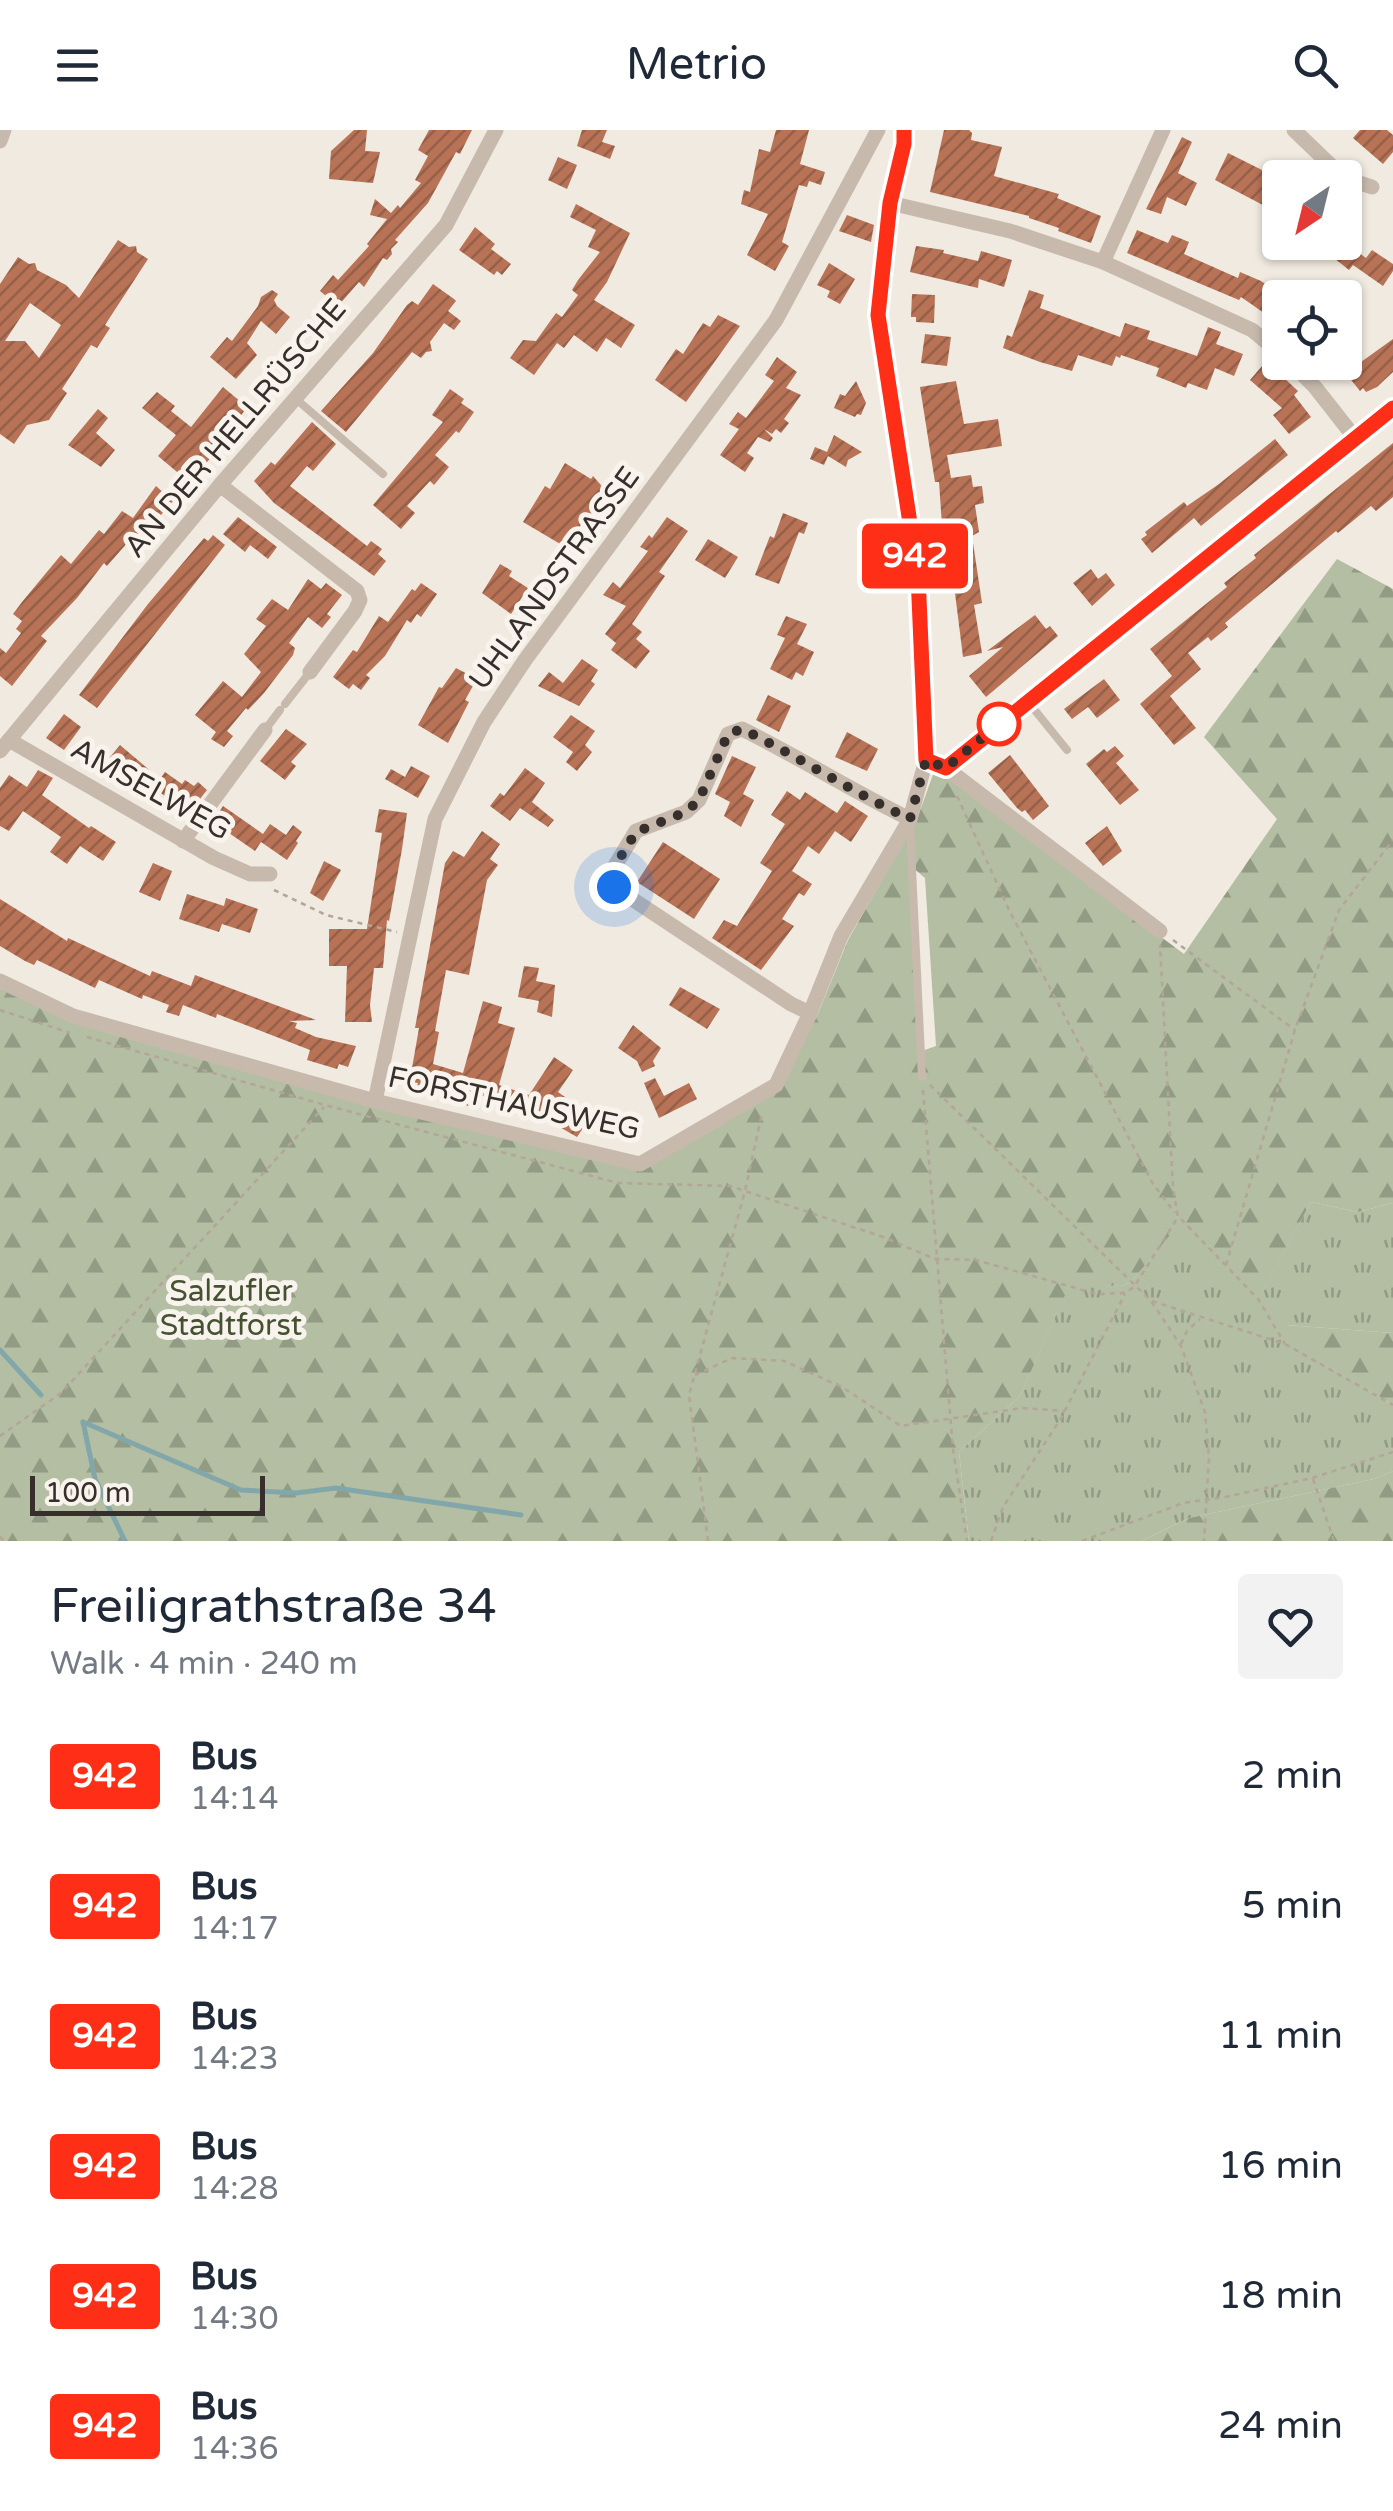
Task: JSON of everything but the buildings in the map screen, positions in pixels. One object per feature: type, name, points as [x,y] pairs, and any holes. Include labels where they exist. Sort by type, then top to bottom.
[{"type":"street","points":[[0,141],[4,130]]},
{"type":"street","name":"AN DER HELLRÜSCHE","points":[[5,746],[220,485],[446,225],[496,130]]},
{"type":"street","name":"UHLANDSTRASSE","points":[[375,1101],[434,819],[484,722],[776,320],[878,130]]},
{"type":"street","name":"FORSTHAUSWEG","points":[[0,981],[73,1016],[375,1101],[640,1164],[776,1085],[841,936],[910,819],[926,760],[918,575],[878,315],[890,203],[904,130]]},
{"type":"street","points":[[1103,262],[1164,130]]},
{"type":"street","points":[[1294,130],[1325,160]]},
{"type":"street","points":[[1362,183],[1372,186]]},
{"type":"street","points":[[890,203],[1010,231],[1103,262],[1252,330],[1262,338]]},
{"type":"street","points":[[1305,380],[1355,438]]},
{"type":"street","points":[[946,768],[1393,408]]},
{"type":"street","points":[[220,485],[357,590],[360,600],[356,611],[310,672]]},
{"type":"street","points":[[810,1013],[614,887],[610,874],[636,832],[686,812],[699,800],[728,734],[742,729],[910,819]]},
{"type":"street","points":[[183,841],[265,730]]},
{"type":"street","name":"AMSELWEG","points":[[5,746],[250,874],[270,874]]},
{"type":"street","points":[[926,760],[946,768],[1160,931]]},
{"type":"lane","points":[[296,399],[383,474]]},
{"type":"lane","points":[[265,730],[310,672]]},
{"type":"lane","points":[[1028,701],[1067,750]]},
{"type":"lane","points":[[910,819],[922,1077]]},
{"type":"path","points":[[946,768],[1010,912],[1154,1184],[1178,1217],[1258,1299],[1285,1344]]},
{"type":"path","points":[[1225,1266],[1242,1220],[1295,1030],[1339,910],[1391,842]]},
{"type":"path","points":[[1391,842],[1393,851]]},
{"type":"path","points":[[270,874],[274,893],[357,925],[410,934]]},
{"type":"path","points":[[1160,931],[1295,1030]]},
{"type":"path","points":[[991,1541],[1002,1507],[1065,1411],[1125,1293],[1134,1287],[1178,1217],[1160,931]]},
{"type":"path","points":[[922,1077],[950,1419],[967,1541]]},
{"type":"path","points":[[922,1077],[1151,1301],[1181,1346],[1205,1412],[1209,1457],[1204,1541]]},
{"type":"path","points":[[0,1436],[61,1393],[310,1126],[331,1089]]},
{"type":"path","points":[[708,1541],[689,1395],[745,1190],[766,1092]]},
{"type":"path","points":[[649,1186],[730,1186],[883,1237],[935,1259],[976,1260],[1097,1294],[1125,1293]]},
{"type":"path","points":[[1151,1301],[1285,1344],[1393,1405]]},
{"type":"path","points":[[1181,1346],[1187,1331],[1201,1319]]},
{"type":"path","points":[[695,1376],[732,1358],[784,1361],[842,1386],[901,1426],[1022,1408],[1065,1411]]},
{"type":"path","points":[[1082,1541],[1183,1503],[1312,1478],[1393,1452]]},
{"type":"path","points":[[1312,1478],[1334,1541]]},
{"type":"green space","name":"Salzufler Stadtforst","points":[[1337,559],[1393,589],[1393,1203],[1358,1212],[1311,1202],[1258,1299],[1179,1224],[1131,1282],[1121,1286],[1070,1284],[1020,1396],[959,1452],[969,1541],[0,1541],[0,989],[640,1169],[778,1090],[817,1016],[848,940],[917,819],[935,769],[1184,954],[1277,819],[1204,737]],"holes":[[[911,866],[925,878],[936,1046],[922,1051]]]},
{"type":"green space","points":[[1311,1202],[1358,1212],[1393,1203],[1393,1333],[1286,1325],[1287,1341],[1393,1405],[1393,1471],[1374,1479],[1189,1518],[1141,1541],[969,1541],[959,1452],[1020,1396],[1070,1283],[1121,1286],[1131,1282],[1179,1223],[1258,1298]]},
{"type":"green space","points":[[1286,1325],[1393,1333],[1393,1405],[1286,1341]]},
{"type":"green space","points":[[1393,1471],[1393,1541],[1141,1541],[1189,1518],[1374,1479]]},
{"type":"waterway","points":[[0,1350],[41,1395]]},
{"type":"waterway","points":[[83,1422],[241,1490],[296,1493],[336,1488],[521,1515]]},
{"type":"waterway","points":[[83,1422],[95,1479],[125,1541]]},
{"type":"bus line","name":"942","points":[[904,130],[890,203],[878,315],[918,575],[926,760],[946,768],[1393,408]]},
{"type":"route","points":[[614,887],[610,874],[636,832],[686,812],[699,800],[728,734],[742,729],[910,819],[926,760],[946,768],[999,724]]}]
